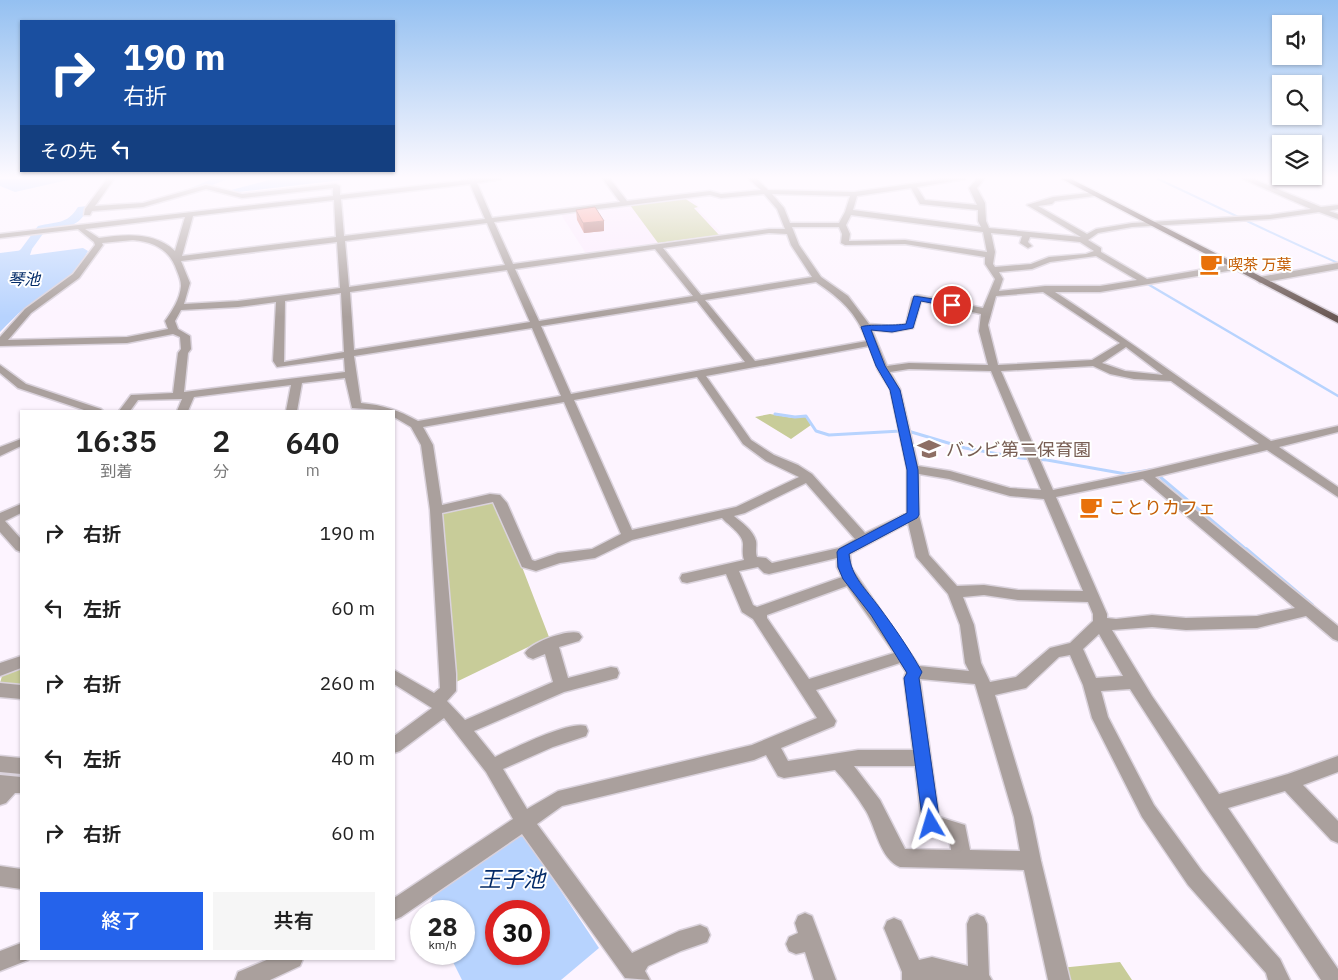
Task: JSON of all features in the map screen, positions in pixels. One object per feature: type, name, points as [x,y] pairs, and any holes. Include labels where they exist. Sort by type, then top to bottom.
[{"type":"main road","points":[[1152,225],[1338,320]]},
{"type":"street","points":[[0,236],[99,225]]},
{"type":"street","points":[[177,259],[187,225]]},
{"type":"street","points":[[339,225],[353,409],[381,408],[387,410]]},
{"type":"street","points":[[177,259],[453,225]]},
{"type":"street","points":[[492,225],[566,398],[628,536]]},
{"type":"street","points":[[787,225],[818,279],[845,298],[865,327],[870,343],[895,390],[913,470],[913,515],[923,557],[954,592],[967,625],[973,663],[983,684],[1023,817],[1031,861],[1059,980]]},
{"type":"street","points":[[178,307],[238,304],[281,299],[788,228],[842,225],[846,234],[845,242],[896,241],[989,255]]},
{"type":"street","points":[[952,225],[1084,239],[1106,228],[1143,225]]},
{"type":"street","points":[[984,225],[991,252],[989,264],[999,279],[983,325],[994,367],[1100,614],[1100,623],[1135,682],[1214,804],[1333,980]]},
{"type":"street","points":[[1062,225],[1098,250],[1097,253],[1146,282]]},
{"type":"street","points":[[80,227],[98,241],[126,238],[146,239],[161,243],[177,259],[186,288],[170,321],[174,331]]},
{"type":"street","points":[[1026,234],[1024,243],[1028,246]]},
{"type":"street","points":[[922,236],[946,240],[946,248]]},
{"type":"street","points":[[0,343],[28,310],[76,276],[99,245],[98,241]]},
{"type":"street","points":[[657,246],[752,364]]},
{"type":"street","points":[[994,270],[1022,268],[1049,260],[1087,256],[1097,253]]},
{"type":"street","points":[[1260,280],[1338,266]]},
{"type":"street","points":[[994,294],[1046,289],[1100,289],[1234,267]]},
{"type":"street","points":[[281,299],[278,355],[280,365],[818,279]]},
{"type":"street","points":[[1046,289],[1128,344],[1203,400],[1338,493]]},
{"type":"street","points":[[865,327],[892,329],[910,326],[917,298],[987,312]]},
{"type":"street","points":[[0,343],[127,340],[174,331],[185,336],[186,349],[183,353],[178,396]]},
{"type":"street","points":[[416,425],[870,343]]},
{"type":"street","points":[[1094,363],[1119,346],[1128,344]]},
{"type":"street","points":[[884,370],[909,366],[1064,366],[1094,363],[1118,373],[1147,378],[1176,378]]},
{"type":"street","points":[[0,368],[22,386],[89,410]]},
{"type":"street","points":[[125,410],[135,397],[189,395],[350,374]]},
{"type":"street","points":[[700,374],[747,442],[770,458],[794,468],[825,486],[863,540]]},
{"type":"street","points":[[292,410],[297,381]]},
{"type":"street","points":[[183,410],[189,395]]},
{"type":"street","points":[[395,413],[416,425],[427,445],[436,510],[434,516],[448,691],[440,704],[395,745]]},
{"type":"street","points":[[913,470],[950,475],[1010,492],[1048,495],[1145,475],[1338,429]]},
{"type":"street","points":[[0,452],[20,442]]},
{"type":"street","points":[[1145,475],[1338,635]]},
{"type":"street","points":[[436,510],[496,498],[501,503],[526,564],[536,566],[558,558],[595,553],[628,536],[740,510],[808,477]]},
{"type":"street","points":[[0,518],[20,508]]},
{"type":"street","points":[[725,514],[746,534],[750,543],[748,550],[752,563]]},
{"type":"street","points":[[687,578],[752,563],[762,562],[769,569],[843,552],[913,515]]},
{"type":"street","points":[[0,524],[20,546]]},
{"type":"street","points":[[843,552],[844,567],[850,579],[875,612],[914,672],[983,684],[1020,683],[1055,652],[1076,648],[1100,623]]},
{"type":"street","points":[[395,909],[558,799],[730,759],[828,721],[759,616],[747,608],[731,568]]},
{"type":"street","points":[[759,616],[760,612],[850,579]]},
{"type":"street","points":[[954,592],[984,590],[1018,595],[1092,596]]},
{"type":"street","points":[[1100,623],[1116,625],[1152,621],[1186,624],[1257,622],[1309,610]]},
{"type":"street","points":[[533,653],[550,644],[574,637]]},
{"type":"street","points":[[550,644],[560,675],[561,686]]},
{"type":"street","points":[[1076,648],[1091,685],[1100,718],[1148,811],[1195,878],[1273,966],[1279,980]]},
{"type":"street","points":[[805,687],[854,670],[904,656]]},
{"type":"street","points":[[0,670],[20,662]]},
{"type":"street","points":[[914,672],[912,678],[931,824],[958,831],[961,860]]},
{"type":"street","points":[[462,730],[561,686],[611,673]]},
{"type":"street","points":[[395,677],[440,704],[492,766],[524,821],[636,976]]},
{"type":"street","points":[[1091,685],[1135,682]]},
{"type":"street","points":[[0,690],[20,692]]},
{"type":"street","points":[[492,766],[549,741],[580,731]]},
{"type":"street","points":[[770,745],[784,770],[858,758],[922,758]]},
{"type":"street","points":[[839,762],[855,780],[876,812],[893,850],[900,858],[1031,861]]},
{"type":"street","points":[[0,764],[20,766]]},
{"type":"street","points":[[1214,804],[1288,782],[1338,764]]},
{"type":"street","points":[[1288,782],[1338,834]]},
{"type":"street","points":[[0,876],[20,880]]},
{"type":"street","points":[[894,928],[913,976],[932,968],[980,980],[977,924]]},
{"type":"street","points":[[636,976],[641,959],[679,941],[700,935]]},
{"type":"street","points":[[804,936],[825,980]]},
{"type":"street","points":[[0,961],[20,953]]},
{"type":"street","points":[[246,980],[291,960]]},
{"type":"shaded area","points":[[568,225],[713,225],[723,235],[587,255]]},
{"type":"green space","points":[[645,225],[709,225],[719,235],[658,243]]},
{"type":"green space","points":[[770,414],[793,418],[805,416],[811,425],[791,439],[755,417]]},
{"type":"green space","points":[[493,500],[499,507],[549,637],[452,684],[438,511]]},
{"type":"green space","points":[[20,668],[20,687],[0,683],[2,676]]},
{"type":"green space","points":[[1120,962],[1132,980],[1063,980],[1060,968]]},
{"type":"water","name":"琴池","points":[[83,248],[88,251],[68,278],[22,311],[0,332],[0,253],[32,249],[30,255]]},
{"type":"water","name":"王子池","points":[[521,834],[525,837],[599,948],[561,980],[462,980],[454,965],[475,965],[475,900],[431,900],[436,889]]},
{"type":"waterway","points":[[0,276],[25,251],[42,228],[63,225]]},
{"type":"waterway","points":[[1255,225],[1338,263]]},
{"type":"waterway","points":[[1146,283],[1338,396]]},
{"type":"waterway","points":[[775,414],[795,417],[806,416],[816,431],[829,435],[901,431]]},
{"type":"waterway","points":[[908,431],[965,448],[1021,458],[1047,460],[1126,474],[1150,470]]},
{"type":"waterway","points":[[1159,476],[1248,551]]},
{"type":"waterway","points":[[1246,549],[1312,605]]},
{"type":"place","name":"喫茶 万葉","points":[[1211,264]]},
{"type":"place","name":"バンビ第二保育園","points":[[929,449]]},
{"type":"place","name":"ことりカフェ","points":[[1091,507]]},
{"type":"route","points":[[931,824],[912,678],[914,672],[875,612],[850,579],[844,567],[843,552],[913,515],[913,470],[895,390],[870,343],[865,327],[892,329],[910,326],[917,298],[952,305]]}]
